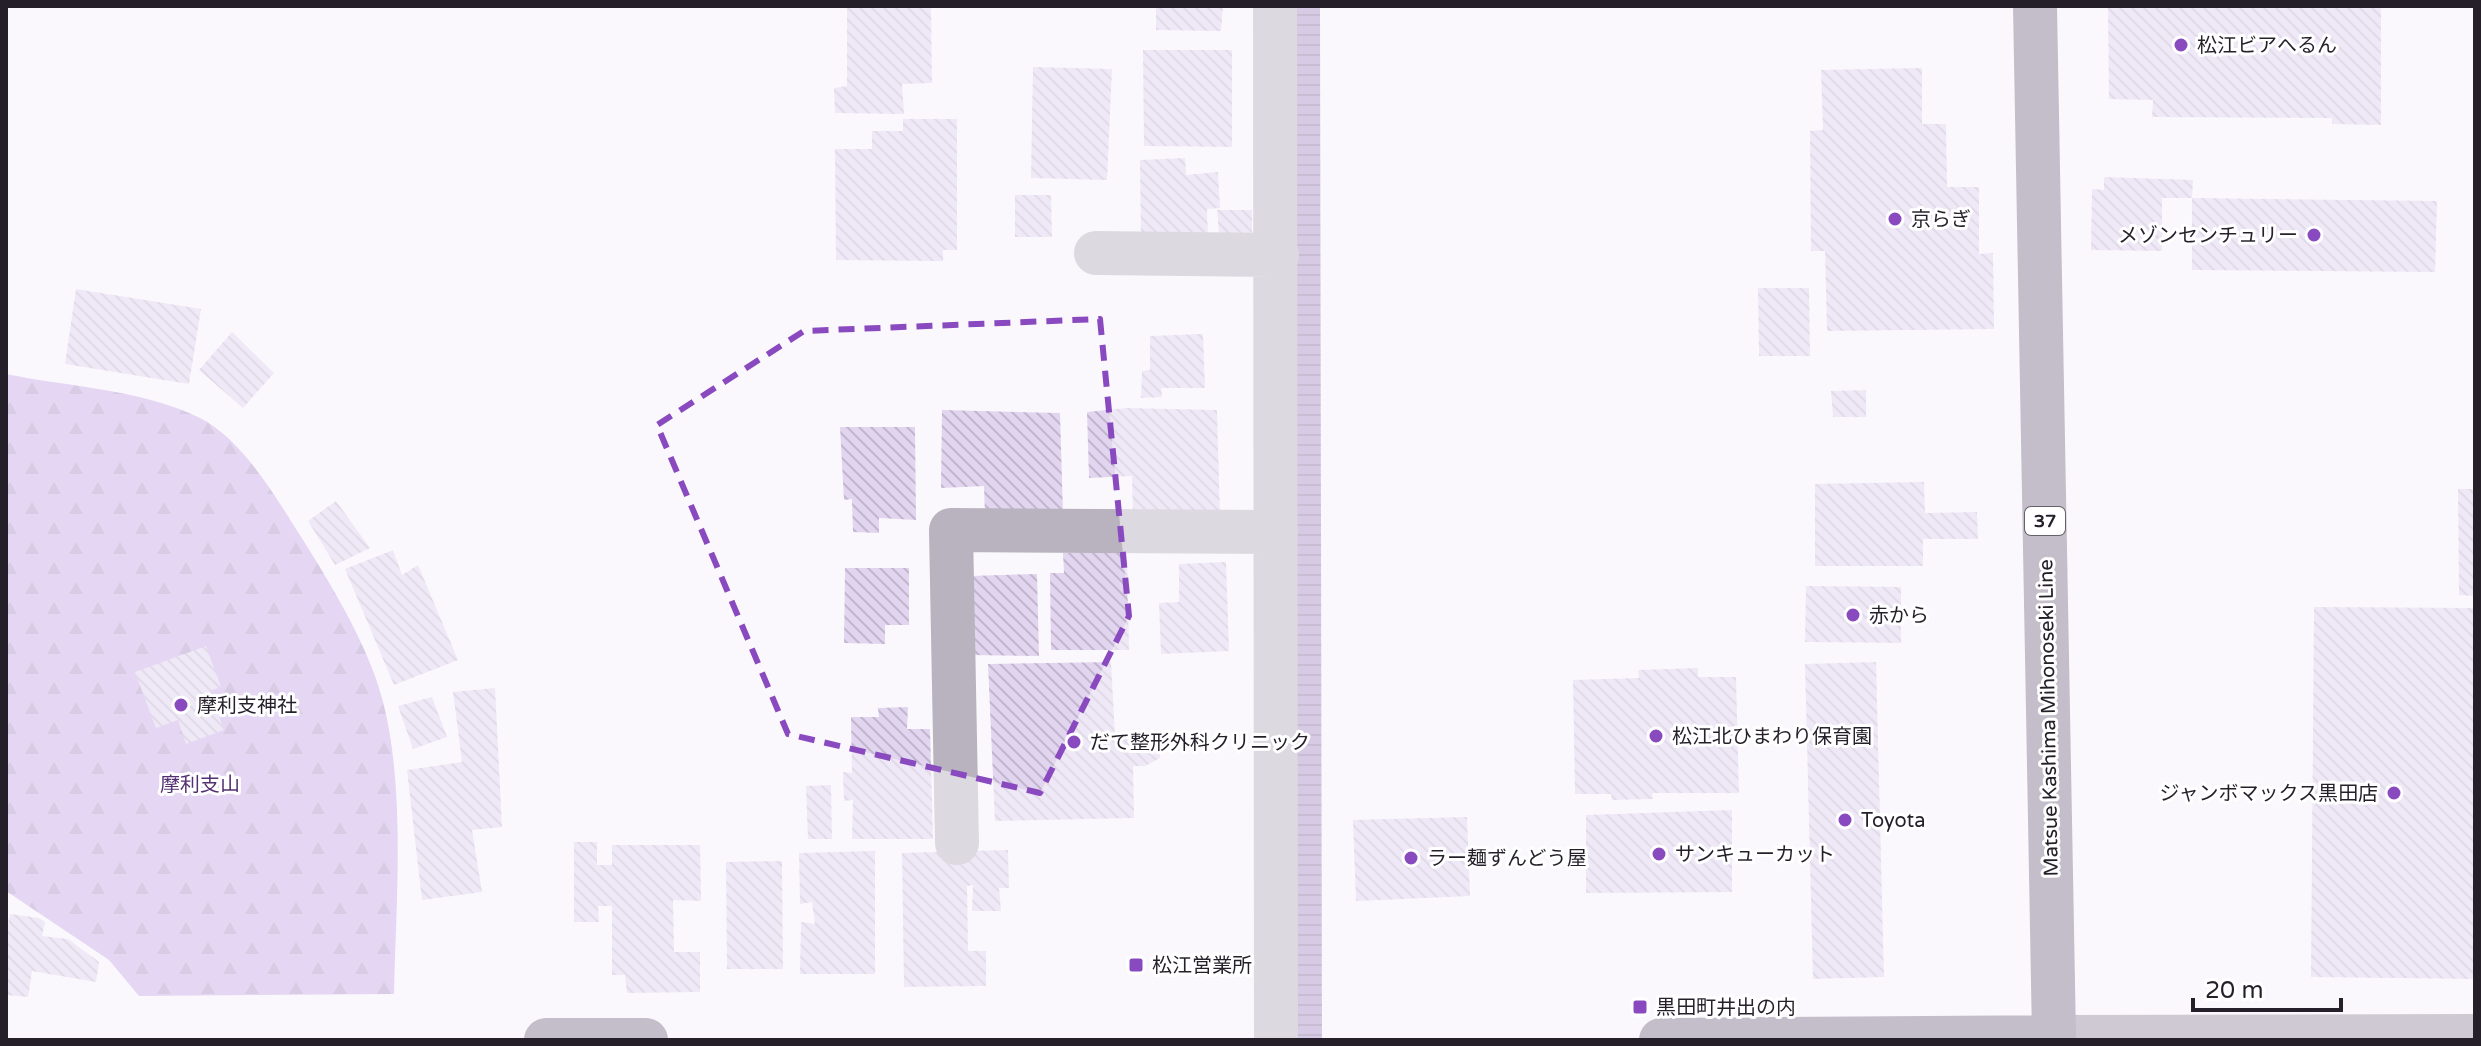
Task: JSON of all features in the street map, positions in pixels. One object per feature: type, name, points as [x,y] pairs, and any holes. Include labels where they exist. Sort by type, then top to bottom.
[{"type":"main road","name":"Matsue Kashima Mihonoseki Line","points":[[2035,6],[2054,1037]]},
{"type":"main road","points":[[1661,1040],[2054,1037]]},
{"type":"main road","points":[[546,1040],[646,1040]]},
{"type":"street","points":[[1275,6],[1276,1040]]},
{"type":"street","points":[[1096,253],[1277,255]]},
{"type":"street","points":[[957,843],[951,530],[1276,532]]},
{"type":"street","points":[[2054,1037],[2475,1036]]},
{"type":"highlighted area","points":[[1100,319],[1129,616],[1040,793],[788,734],[657,425],[804,331]]},
{"type":"green space","name":"摩利支山","points":[[6,374],[129,395],[177,408],[200,418],[227,437],[252,464],[304,541],[366,653],[382,698],[389,732],[398,845],[394,994],[139,996],[109,960],[6,891]]},
{"type":"shaded area","points":[[1297,6],[1320,6],[1322,1040],[1297,1040]]},
{"type":"building","points":[[847,6],[931,6],[932,83],[902,84],[904,114],[835,113],[834,88],[847,86]]},
{"type":"building","points":[[1156,6],[1223,6],[1221,31],[1156,30]]},
{"type":"building","points":[[2108,6],[2381,6],[2381,125],[2332,124],[2332,118],[2152,117],[2153,100],[2109,99]]},
{"type":"building","points":[[1143,50],[1232,50],[1232,147],[1144,146]]},
{"type":"building","points":[[1033,67],[1112,69],[1107,180],[1031,178]]},
{"type":"building","name":"京らぎ","points":[[1922,68],[1922,124],[1946,124],[1947,187],[1979,187],[1979,254],[1993,253],[1994,329],[1827,331],[1825,251],[1811,251],[1810,131],[1823,130],[1821,70]]},
{"type":"building","points":[[903,119],[957,119],[957,250],[943,250],[943,261],[836,260],[835,149],[872,149],[872,131],[903,131]]},
{"type":"building","points":[[1185,158],[1186,175],[1218,172],[1220,208],[1207,209],[1208,240],[1141,241],[1140,160]]},
{"type":"building","points":[[2104,177],[2193,180],[2192,198],[2162,198],[2162,251],[2091,250],[2092,189],[2104,190]]},
{"type":"building","points":[[1015,195],[1051,195],[1052,237],[1015,237]]},
{"type":"building","name":"メゾンセンチュリー","points":[[2192,198],[2437,201],[2435,272],[2192,270]]},
{"type":"building","points":[[1217,210],[1252,210],[1252,242],[1220,244]]},
{"type":"building","points":[[1758,288],[1809,288],[1810,356],[1759,356]]},
{"type":"building","points":[[76,289],[201,309],[189,384],[65,364]]},
{"type":"building","points":[[232,332],[274,373],[243,408],[199,370]]},
{"type":"building","points":[[1203,334],[1205,388],[1161,388],[1162,397],[1141,398],[1142,371],[1150,370],[1150,336]]},
{"type":"building","points":[[1866,390],[1866,417],[1833,417],[1831,391]]},
{"type":"building","points":[[1127,408],[1217,410],[1220,517],[1133,516],[1132,476],[1089,478],[1087,412]]},
{"type":"building","points":[[942,410],[1060,413],[1063,515],[985,515],[984,486],[941,488]]},
{"type":"building","points":[[840,427],[915,427],[916,520],[879,518],[879,533],[853,532],[852,499],[844,500]]},
{"type":"building","points":[[1924,482],[1925,513],[1977,512],[1978,539],[1923,539],[1923,566],[1815,566],[1815,484]]},
{"type":"building","points":[[2458,489],[2475,489],[2475,596],[2459,595]]},
{"type":"building","points":[[336,501],[370,548],[335,565],[308,521]]},
{"type":"building","points":[[393,550],[402,575],[418,565],[458,660],[394,685],[345,569]]},
{"type":"building","points":[[1127,551],[1129,650],[1051,650],[1050,573],[1064,573],[1063,553]]},
{"type":"building","points":[[1226,562],[1229,651],[1161,654],[1159,603],[1179,602],[1179,564]]},
{"type":"building","points":[[845,568],[909,568],[909,625],[885,625],[885,644],[844,643]]},
{"type":"building","points":[[1037,574],[1039,656],[972,655],[969,576]]},
{"type":"building","name":"赤から","points":[[1806,586],[1901,587],[1901,643],[1805,642]]},
{"type":"building","name":"ジャンボマックス黒田店","points":[[2314,607],[2475,608],[2475,979],[2311,977]]},
{"type":"building","name":"摩利支神社","points":[[206,646],[221,687],[210,691],[224,730],[186,744],[178,720],[156,728],[135,672]]},
{"type":"building","name":"だて整形外科クリニック","points":[[1111,662],[1115,737],[1151,738],[1160,747],[1160,758],[1145,766],[1133,766],[1134,818],[995,821],[988,664]]},
{"type":"building","name":"Toyota","points":[[1876,662],[1884,977],[1813,979],[1805,664]]},
{"type":"building","name":"松江北ひまわり保育園","points":[[1698,668],[1698,677],[1736,677],[1739,793],[1652,793],[1653,799],[1612,800],[1611,794],[1575,794],[1573,680],[1639,678],[1638,670]]},
{"type":"building","points":[[495,688],[502,827],[472,830],[482,892],[422,900],[407,770],[462,762],[453,692]]},
{"type":"building","points":[[432,697],[447,737],[413,749],[398,706]]},
{"type":"building","points":[[908,707],[907,729],[930,729],[933,839],[852,839],[853,800],[844,801],[843,772],[852,773],[851,717],[879,717],[878,708]]},
{"type":"building","points":[[831,785],[832,839],[808,839],[806,786]]},
{"type":"building","name":"サンキューカット","points":[[1732,810],[1732,892],[1586,893],[1586,815]]},
{"type":"building","name":"ラー麺ずんどう屋","points":[[1467,817],[1470,896],[1356,901],[1353,820]]},
{"type":"building","points":[[574,842],[597,842],[597,865],[612,865],[612,845],[700,845],[701,901],[673,900],[674,952],[700,952],[700,992],[627,993],[625,975],[612,975],[612,906],[598,906],[599,922],[574,922]]},
{"type":"building","points":[[1008,850],[1009,888],[999,888],[1001,911],[972,911],[973,885],[967,886],[968,951],[986,951],[986,986],[904,987],[902,853]]},
{"type":"building","points":[[875,851],[875,974],[800,974],[801,922],[815,924],[812,902],[800,904],[799,853]]},
{"type":"building","points":[[782,861],[783,969],[727,969],[726,862]]},
{"type":"building","points":[[10,914],[39,918],[45,922],[42,936],[68,939],[99,962],[96,982],[32,971],[28,997],[6,995],[6,933]]},
{"type":"place","name":"松江ビアへるん","points":[[2181,45]]},
{"type":"place","name":"京らぎ","points":[[1895,219]]},
{"type":"place","name":"メゾンセンチュリー","points":[[2314,235]]},
{"type":"place","name":"赤から","points":[[1853,615]]},
{"type":"place","name":"摩利支神社","points":[[181,705]]},
{"type":"place","name":"松江北ひまわり保育園","points":[[1656,736]]},
{"type":"place","name":"だて整形外科クリニック","points":[[1074,742]]},
{"type":"place","name":"ジャンボマックス黒田店","points":[[2394,793]]},
{"type":"place","name":"Toyota","points":[[1845,820]]},
{"type":"place","name":"サンキューカット","points":[[1659,854]]},
{"type":"place","name":"ラー麺ずんどう屋","points":[[1411,858]]},
{"type":"place","name":"松江営業所","points":[[1136,965]]},
{"type":"place","name":"黒田町井出の内","points":[[1640,1007]]}]
